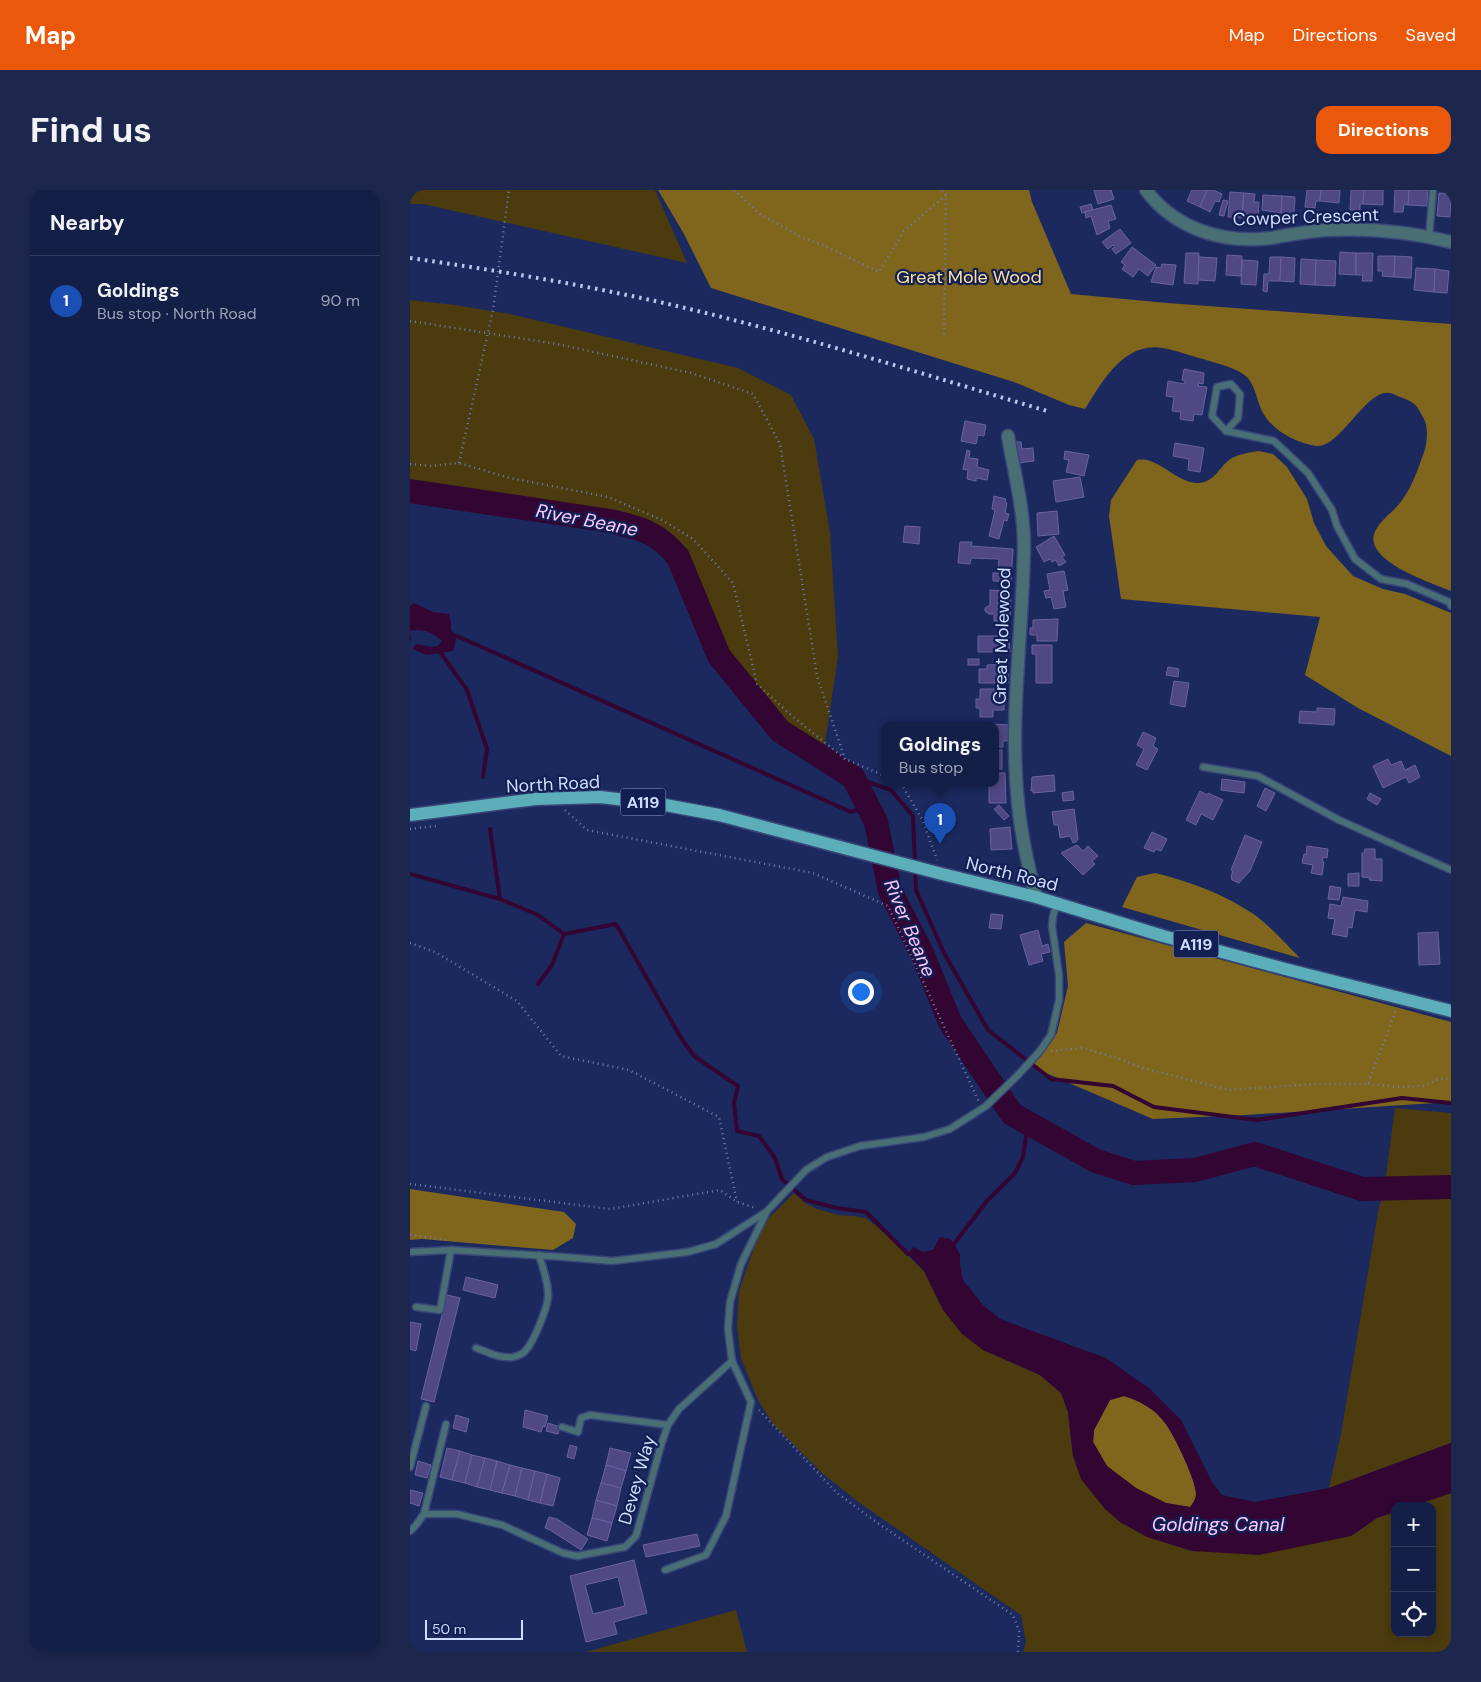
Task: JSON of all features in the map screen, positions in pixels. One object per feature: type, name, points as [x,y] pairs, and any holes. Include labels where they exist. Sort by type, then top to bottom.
[{"type":"main road","name":"North Road","points":[[410,815],[536,799],[600,797],[660,804],[719,815],[916,868],[1036,896],[1163,936],[1451,1011]]},
{"type":"street","name":"Cowper Crescent","points":[[1146,190],[1163,209],[1187,225],[1209,234],[1227,238],[1269,238],[1317,231],[1349,229],[1398,232],[1451,242]]},
{"type":"street","name":"Great Molewood","points":[[1008,436],[1022,517],[1024,544],[1017,690],[1016,750],[1018,804],[1028,867],[1036,896]]},
{"type":"lane","points":[[1429,237],[1433,190]]},
{"type":"lane","points":[[1226,431],[1238,418],[1240,394],[1232,384],[1217,387],[1212,416],[1226,431],[1274,441],[1308,473],[1332,510],[1337,526],[1355,559],[1381,579],[1406,584],[1448,602],[1451,606]]},
{"type":"lane","points":[[1203,767],[1258,776],[1339,820],[1451,870]]},
{"type":"lane","points":[[410,1252],[451,1250],[612,1261],[688,1252],[716,1244],[766,1212],[806,1170],[827,1157],[860,1146],[924,1137],[950,1128],[984,1108],[1018,1075],[1051,1035],[1060,1000],[1059,975],[1052,926],[1057,903]]},
{"type":"lane","points":[[665,1570],[706,1555],[726,1516],[751,1402],[732,1361],[728,1329],[730,1302],[741,1264],[766,1212]]},
{"type":"lane","points":[[416,1307],[440,1310],[451,1250]]},
{"type":"lane","points":[[476,1348],[502,1357],[512,1358],[520,1355],[527,1349],[541,1322],[548,1297],[540,1255]]},
{"type":"lane","name":"Devey Way","points":[[424,1514],[457,1514],[502,1525],[563,1553],[577,1556],[625,1547],[636,1536],[668,1425],[678,1409],[732,1361]]},
{"type":"lane","points":[[410,1467],[426,1406]]},
{"type":"lane","points":[[562,1428],[578,1432],[581,1418],[590,1415],[668,1425]]},
{"type":"lane","points":[[410,1531],[424,1514],[446,1424]]},
{"type":"path","points":[[459,463],[488,332],[509,190]]},
{"type":"path","points":[[734,190],[760,214],[803,238],[826,246],[879,272],[904,231],[946,195]]},
{"type":"path","points":[[942,190],[946,195],[944,336]]},
{"type":"path","points":[[410,321],[557,344],[691,373],[753,394],[780,444],[817,676],[846,759]]},
{"type":"path","points":[[410,464],[430,466],[459,463],[510,478],[608,498],[662,520],[693,539],[732,583],[758,684],[791,715],[846,759],[881,774]]},
{"type":"path","points":[[903,787],[922,820],[942,874]]},
{"type":"path","points":[[563,809],[587,830],[813,874],[888,906],[984,1108]]},
{"type":"path","points":[[410,829],[439,826]]},
{"type":"path","points":[[410,943],[435,952],[517,1001],[561,1056],[629,1070],[719,1117],[737,1202]]},
{"type":"path","points":[[1368,1084],[1400,999]]},
{"type":"path","points":[[1037,1054],[1083,1048],[1143,1068],[1229,1090],[1314,1084],[1424,1086],[1436,1080],[1451,1078]]},
{"type":"path","points":[[410,1184],[610,1209],[720,1190],[737,1202],[766,1212]]},
{"type":"path","points":[[751,1402],[837,1493],[878,1524],[1014,1615],[1019,1632],[1018,1652]]},
{"type":"shaded area","points":[[410,190],[655,190],[687,263],[423,204],[410,204]]},
{"type":"shaded area","points":[[410,300],[510,314],[738,368],[791,395],[814,439],[830,533],[838,657],[825,743],[816,758],[740,686],[712,637],[690,567],[658,528],[619,511],[410,483]]},
{"type":"shaded area","points":[[1395,1108],[1451,1113],[1451,1183],[1385,1183]]},
{"type":"shaded area","points":[[1384,1192],[1451,1196],[1451,1443],[1329,1488],[1341,1434],[1379,1207]]},
{"type":"shaded area","points":[[794,1193],[805,1203],[817,1209],[838,1215],[865,1218],[878,1227],[924,1271],[943,1310],[983,1350],[1040,1375],[1061,1393],[1068,1412],[1073,1456],[1351,1536],[1377,1518],[1391,1513],[1391,1637],[1436,1637],[1436,1502],[1425,1502],[1451,1493],[1451,1652],[1023,1652],[1026,1642],[1021,1615],[857,1501],[823,1474],[773,1424],[758,1400],[741,1358],[737,1326],[739,1291],[765,1222]]},
{"type":"shaded area","points":[[736,1610],[747,1652],[586,1652]]},
{"type":"green space","name":"Great Mole Wood","points":[[658,190],[1029,190],[1032,202],[1071,294],[1451,324],[1451,591],[1399,568],[1377,550],[1373,539],[1379,524],[1404,498],[1416,474],[1426,447],[1426,423],[1413,403],[1391,393],[1381,394],[1362,408],[1334,438],[1325,444],[1316,446],[1293,439],[1279,431],[1263,413],[1251,382],[1238,371],[1173,350],[1149,348],[1137,351],[1126,357],[1116,366],[1099,387],[1085,409],[1069,405],[1014,382],[711,288],[684,234]]},
{"type":"green space","points":[[1259,451],[1273,454],[1287,467],[1307,499],[1314,523],[1326,546],[1353,576],[1383,589],[1405,594],[1451,613],[1451,756],[1358,708],[1305,675],[1320,617],[1121,599],[1109,516],[1111,500],[1137,460],[1153,462],[1182,479],[1198,483],[1209,480],[1232,458],[1245,453]]},
{"type":"green space","points":[[1155,873],[1182,880],[1207,890],[1255,915],[1300,958],[1122,907],[1137,877]]},
{"type":"green space","points":[[1086,923],[1451,1022],[1451,1102],[1153,1119],[1032,1067],[1057,1033],[1068,986],[1064,942]]},
{"type":"green space","points":[[410,1189],[564,1212],[576,1224],[573,1238],[553,1250],[422,1239],[410,1240]]},
{"type":"green space","points":[[1124,1396],[1136,1400],[1152,1410],[1161,1418],[1174,1437],[1195,1488],[1195,1498],[1190,1507],[1166,1503],[1136,1488],[1107,1466],[1093,1442],[1094,1430],[1110,1400]]},
{"type":"water","points":[[414,603],[433,612],[449,614],[451,630],[457,636],[453,651],[426,655],[413,649],[416,644],[432,647],[438,646],[442,641],[427,632],[419,630],[410,631],[410,606]]},
{"type":"water","name":"Goldings Canal","points":[[940,1237],[950,1239],[960,1254],[963,1280],[983,1305],[1000,1319],[1106,1358],[1150,1389],[1181,1420],[1212,1482],[1222,1495],[1255,1502],[1329,1488],[1451,1443],[1451,1493],[1425,1502],[1391,1502],[1391,1513],[1377,1518],[1351,1536],[1259,1555],[1192,1551],[1147,1537],[1120,1522],[1105,1509],[1081,1479],[1073,1456],[1068,1412],[1061,1393],[1040,1375],[983,1350],[962,1334],[943,1310],[924,1271],[908,1254],[913,1247],[923,1252],[933,1250]],"holes":[[[1124,1396],[1141,1403],[1157,1414],[1165,1423],[1189,1468],[1196,1493],[1190,1507],[1166,1503],[1136,1488],[1107,1466],[1093,1442],[1094,1430],[1110,1400]]]},
{"type":"building","points":[[1094,190],[1111,190],[1114,199],[1098,204]]},
{"type":"building","points":[[1192,190],[1207,190],[1200,207],[1187,201]]},
{"type":"building","points":[[1207,190],[1213,190],[1222,194],[1219,202],[1215,201],[1210,212],[1200,207]]},
{"type":"building","points":[[1307,190],[1321,190],[1320,201],[1316,201],[1315,208],[1305,207]]},
{"type":"building","points":[[1321,190],[1340,190],[1339,203],[1320,201]]},
{"type":"building","points":[[1351,190],[1364,190],[1363,204],[1360,204],[1360,210],[1350,210]]},
{"type":"building","points":[[1364,190],[1383,190],[1383,205],[1363,204]]},
{"type":"building","points":[[1395,190],[1409,190],[1408,205],[1404,204],[1403,212],[1394,212]]},
{"type":"building","points":[[1409,190],[1428,190],[1427,206],[1408,205]]},
{"type":"building","points":[[1230,192],[1244,193],[1242,218],[1228,217]]},
{"type":"building","points":[[1244,193],[1255,194],[1254,202],[1259,202],[1258,219],[1242,218]]},
{"type":"building","points":[[1439,193],[1451,194],[1450,217],[1437,216]]},
{"type":"building","points":[[1263,195],[1282,196],[1281,213],[1262,210]]},
{"type":"building","points":[[1282,196],[1295,197],[1294,214],[1281,213]]},
{"type":"building","points":[[1223,200],[1228,201],[1224,216],[1219,215]]},
{"type":"building","points":[[1091,204],[1093,210],[1082,213],[1080,207]]},
{"type":"building","points":[[1111,205],[1116,219],[1108,221],[1110,228],[1097,235],[1091,216],[1086,218],[1085,212]]},
{"type":"building","points":[[1120,229],[1131,243],[1116,254],[1112,249],[1115,247],[1113,245],[1108,249],[1102,242]]},
{"type":"building","points":[[1132,247],[1156,265],[1148,276],[1139,269],[1133,277],[1122,269],[1125,265],[1121,262]]},
{"type":"building","points":[[1340,252],[1356,253],[1356,275],[1339,274]]},
{"type":"building","points":[[1186,253],[1199,253],[1198,284],[1184,283]]},
{"type":"building","points":[[1356,253],[1373,253],[1372,281],[1362,281],[1363,275],[1356,275]]},
{"type":"building","points":[[1227,255],[1242,256],[1241,276],[1226,275]]},
{"type":"building","points":[[1378,256],[1395,256],[1394,277],[1382,276],[1383,271],[1378,271]]},
{"type":"building","points":[[1395,256],[1412,257],[1411,278],[1394,277]]},
{"type":"building","points":[[1199,257],[1217,258],[1215,281],[1198,280]]},
{"type":"building","points":[[1270,257],[1281,257],[1280,281],[1268,281],[1267,292],[1263,291],[1264,274],[1269,274]]},
{"type":"building","points":[[1281,257],[1295,258],[1294,282],[1280,281]]},
{"type":"building","points":[[1301,259],[1316,260],[1315,285],[1300,284]]},
{"type":"building","points":[[1242,260],[1258,261],[1256,285],[1241,284]]},
{"type":"building","points":[[1316,260],[1336,261],[1335,286],[1315,285]]},
{"type":"building","points":[[1162,264],[1176,265],[1173,285],[1151,282],[1156,267],[1161,268]]},
{"type":"building","points":[[1416,268],[1435,269],[1434,292],[1414,290]]},
{"type":"building","points":[[1435,269],[1449,271],[1447,293],[1434,292]]},
{"type":"building","points":[[1184,369],[1204,373],[1203,384],[1199,383],[1198,386],[1207,387],[1202,415],[1194,414],[1193,421],[1180,419],[1181,412],[1172,411],[1174,397],[1166,396],[1168,381],[1185,384],[1185,381],[1182,380]]},
{"type":"building","points":[[965,421],[986,425],[984,436],[978,435],[976,444],[961,441]]},
{"type":"building","points":[[1015,442],[1021,442],[1022,449],[1033,448],[1034,461],[1018,463]]},
{"type":"building","points":[[1175,443],[1204,448],[1200,472],[1188,470],[1189,459],[1173,456]]},
{"type":"building","points":[[967,450],[970,451],[969,458],[978,459],[977,467],[989,470],[987,480],[976,478],[976,481],[967,479],[968,470],[963,469]]},
{"type":"building","points":[[1065,451],[1089,455],[1084,476],[1066,472],[1069,460],[1064,459]]},
{"type":"building","points":[[1080,477],[1084,497],[1056,502],[1053,481]]},
{"type":"building","points":[[994,496],[1006,499],[1005,513],[1009,514],[1007,521],[1004,520],[999,539],[989,536],[995,510],[992,509]]},
{"type":"building","points":[[1057,511],[1059,534],[1038,536],[1037,513]]},
{"type":"building","points":[[905,526],[920,527],[919,544],[903,542]]},
{"type":"building","points":[[1054,536],[1065,555],[1062,557],[1066,562],[1059,566],[1056,560],[1052,562],[1050,559],[1044,562],[1036,547]]},
{"type":"building","points":[[960,542],[972,542],[971,546],[1013,549],[1011,582],[993,581],[993,573],[998,573],[999,559],[971,558],[970,564],[958,563]]},
{"type":"building","points":[[1064,571],[1068,590],[1063,591],[1066,607],[1054,609],[1051,597],[1046,598],[1044,591],[1050,590],[1047,574]]},
{"type":"building","points":[[990,590],[1005,591],[1005,600],[1011,600],[1010,621],[994,621],[994,614],[989,614],[985,611],[985,608],[990,605]]},
{"type":"building","points":[[1058,619],[1057,641],[1037,641],[1037,635],[1030,635],[1030,628],[1033,628],[1033,620]]},
{"type":"building","points":[[978,636],[1009,636],[1010,652],[978,652]]},
{"type":"building","points":[[1032,645],[1052,645],[1052,683],[1036,683],[1036,654],[1032,654]]},
{"type":"building","points":[[968,659],[979,659],[979,665],[968,665]]},
{"type":"building","points":[[1008,664],[1008,683],[979,683],[979,669],[987,669],[987,665]]},
{"type":"building","points":[[1168,667],[1179,669],[1178,677],[1166,675]]},
{"type":"building","points":[[1174,681],[1189,683],[1185,707],[1170,704]]},
{"type":"building","points":[[980,689],[1004,689],[1004,710],[993,710],[993,717],[980,717],[980,708],[976,708],[976,699],[980,699]]},
{"type":"building","points":[[1317,708],[1335,709],[1334,725],[1299,723],[1300,711],[1317,712]]},
{"type":"building","points":[[999,724],[1009,725],[1009,741],[1003,741],[1003,747],[999,747]]},
{"type":"building","points":[[1143,732],[1156,738],[1153,746],[1158,749],[1147,770],[1136,765],[1144,749],[1137,745]]},
{"type":"building","points":[[999,750],[1002,750],[1002,769],[999,769]]},
{"type":"building","points":[[1388,759],[1391,765],[1401,761],[1405,770],[1415,765],[1420,777],[1409,783],[1406,777],[1383,788],[1373,766]]},
{"type":"building","points":[[999,773],[1005,773],[1006,803],[989,803],[989,787],[999,787]]},
{"type":"building","points":[[1054,775],[1055,791],[1033,793],[1033,790],[1031,791],[1032,777]]},
{"type":"building","points":[[1222,779],[1245,782],[1244,793],[1221,790]]},
{"type":"building","points":[[1265,788],[1275,793],[1266,811],[1257,806]]},
{"type":"building","points":[[1073,791],[1074,800],[1063,801],[1062,793]]},
{"type":"building","points":[[1200,791],[1223,800],[1213,820],[1201,814],[1196,825],[1186,820]]},
{"type":"building","points":[[1370,793],[1381,799],[1377,805],[1367,799]]},
{"type":"building","points":[[999,805],[1009,816],[1004,820],[994,809]]},
{"type":"building","points":[[1074,809],[1078,839],[1073,843],[1070,836],[1060,838],[1058,825],[1054,825],[1052,812]]},
{"type":"building","points":[[1010,827],[1012,849],[991,850],[990,829]]},
{"type":"building","points":[[1152,832],[1167,839],[1161,851],[1156,849],[1154,852],[1144,848]]},
{"type":"building","points":[[1245,835],[1262,842],[1250,871],[1239,883],[1232,880],[1233,871],[1231,870]]},
{"type":"building","points":[[1077,845],[1083,851],[1088,846],[1098,856],[1092,861],[1095,864],[1083,875],[1061,853]]},
{"type":"building","points":[[1307,846],[1328,849],[1327,858],[1323,857],[1322,861],[1324,862],[1322,875],[1311,873],[1313,865],[1302,863],[1304,854],[1306,855]]},
{"type":"building","points":[[1365,849],[1375,849],[1375,859],[1382,859],[1382,881],[1369,880],[1370,878],[1362,877],[1362,853],[1364,853]]},
{"type":"building","points":[[1359,873],[1359,886],[1348,886],[1348,874]]},
{"type":"building","points":[[1330,886],[1341,888],[1339,900],[1328,899]]},
{"type":"building","points":[[1343,897],[1368,901],[1367,912],[1355,910],[1352,928],[1348,927],[1347,937],[1332,934],[1335,919],[1328,918],[1330,904],[1341,906]]},
{"type":"building","points":[[991,914],[1003,915],[1001,929],[989,928]]},
{"type":"building","points":[[1038,930],[1042,946],[1048,944],[1050,952],[1041,954],[1043,961],[1029,965],[1020,935]]},
{"type":"building","points":[[1438,932],[1440,964],[1419,965],[1418,933]]},
{"type":"building","points":[[466,1277],[498,1285],[495,1298],[463,1290]]},
{"type":"building","points":[[447,1295],[460,1298],[434,1402],[421,1399]]},
{"type":"building","points":[[410,1322],[421,1324],[416,1351],[410,1349]]},
{"type":"building","points":[[525,1410],[548,1416],[545,1427],[543,1426],[541,1432],[523,1427]]},
{"type":"building","points":[[456,1415],[469,1419],[466,1432],[453,1428]]},
{"type":"building","points":[[548,1423],[560,1427],[558,1434],[546,1431]]},
{"type":"building","points":[[570,1445],[577,1447],[574,1459],[567,1457]]},
{"type":"building","points":[[447,1448],[460,1451],[452,1480],[440,1477]]},
{"type":"building","points":[[610,1448],[631,1453],[626,1471],[606,1465]]},
{"type":"building","points":[[460,1451],[472,1455],[465,1483],[452,1480]]},
{"type":"building","points":[[472,1455],[485,1458],[477,1487],[465,1483]]},
{"type":"building","points":[[485,1458],[497,1461],[490,1490],[477,1487]]},
{"type":"building","points":[[418,1461],[431,1465],[427,1478],[415,1475]]},
{"type":"building","points":[[497,1461],[510,1465],[502,1493],[490,1490]]},
{"type":"building","points":[[510,1465],[522,1468],[515,1496],[502,1493]]},
{"type":"building","points":[[606,1465],[626,1471],[621,1488],[601,1483]]},
{"type":"building","points":[[522,1468],[535,1471],[528,1500],[515,1496]]},
{"type":"building","points":[[535,1471],[547,1474],[540,1503],[528,1500]]},
{"type":"building","points":[[547,1474],[560,1478],[553,1506],[540,1503]]},
{"type":"building","points":[[601,1483],[621,1488],[617,1506],[596,1500]]},
{"type":"building","points":[[410,1490],[423,1493],[419,1506],[410,1503]]},
{"type":"building","points":[[596,1500],[617,1506],[612,1523],[592,1518]]},
{"type":"building","points":[[549,1517],[557,1519],[588,1539],[581,1550],[545,1528]]},
{"type":"building","points":[[592,1518],[612,1523],[607,1541],[587,1535]]},
{"type":"building","points":[[697,1534],[700,1546],[646,1557],[643,1545]]},
{"type":"building","points":[[634,1560],[647,1613],[614,1622],[617,1634],[586,1642],[570,1576]],"holes":[[[618,1577],[625,1606],[593,1614],[585,1585]]]},
{"type":"waterway","name":"River Beane","points":[[410,491],[610,521],[630,526],[655,536],[678,557],[719,656],[780,731],[853,777],[876,822],[890,891],[922,953],[950,1022],[1012,1114],[1096,1161],[1134,1173],[1195,1170],[1255,1154],[1362,1189],[1451,1187]]},
{"type":"waterway","points":[[457,636],[851,812],[867,805]]},
{"type":"waterway","points":[[441,653],[467,690],[487,749],[483,777]]},
{"type":"waterway","points":[[853,777],[881,787]]},
{"type":"waterway","points":[[882,787],[891,790],[913,816],[916,890],[944,953],[988,1030],[1051,1079],[1113,1086],[1154,1107],[1257,1120],[1402,1098],[1451,1103]]},
{"type":"waterway","points":[[490,829],[500,899]]},
{"type":"waterway","points":[[410,874],[500,899],[538,915],[564,934],[616,924],[681,1038],[694,1056],[738,1086],[734,1103],[737,1131],[759,1136],[775,1158],[782,1179],[806,1200],[837,1208],[866,1212],[908,1254]]},
{"type":"waterway","points":[[538,984],[552,965],[564,934]]},
{"type":"waterway","points":[[954,1244],[986,1202],[1015,1173],[1023,1157],[1028,1123]]},
{"type":"railway","points":[[410,258],[614,292],[727,318],[819,343],[1047,411]]},
{"type":"place","name":"Goldings","points":[[940,844]]}]
